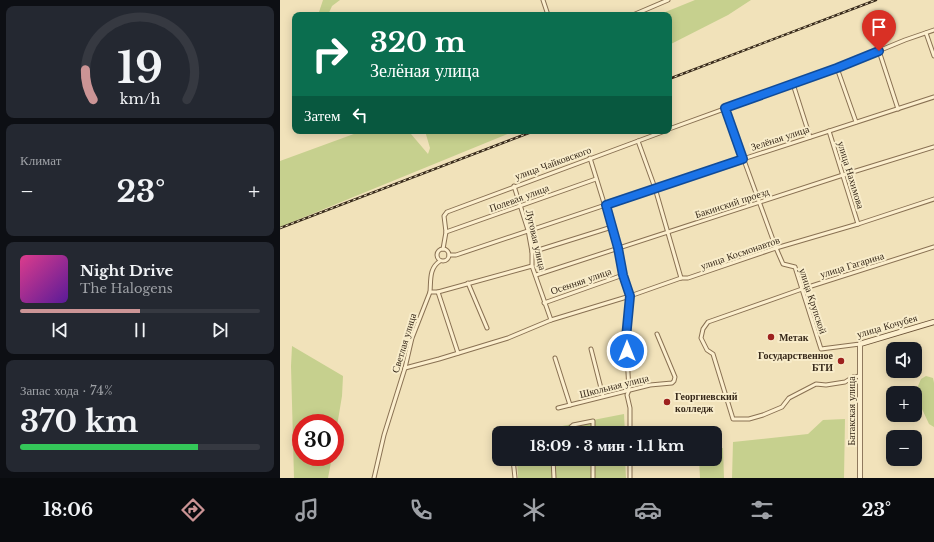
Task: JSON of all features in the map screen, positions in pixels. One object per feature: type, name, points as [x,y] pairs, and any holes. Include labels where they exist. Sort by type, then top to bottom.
[{"type":"main road","name":"улица Кочубея","points":[[860,344],[934,322]]},
{"type":"main road","name":"Батакская улица","points":[[860,344],[860,478]]},
{"type":"street","points":[[543,0],[547,12]]},
{"type":"street","points":[[640,12],[668,0]]},
{"type":"street","points":[[672,129],[725,108],[837,68],[934,30]]},
{"type":"street","points":[[926,33],[934,56]]},
{"type":"street","points":[[879,51],[898,109]]},
{"type":"street","points":[[837,68],[856,122]]},
{"type":"street","points":[[793,84],[810,137]]},
{"type":"street","name":"Зелёная улица","points":[[449,255],[456,255],[934,97]]},
{"type":"street","name":"улица Крупской","points":[[725,108],[783,264],[796,267],[821,349]]},
{"type":"street","name":"улица Нахимова","points":[[829,131],[858,224]]},
{"type":"street","name":"улица Чайковского","points":[[446,232],[444,216],[447,212],[657,134]]},
{"type":"street","points":[[638,141],[655,188],[681,278]]},
{"type":"street","name":"Бакинский проезд","points":[[536,275],[843,175],[934,147]]},
{"type":"street","points":[[590,158],[606,205],[618,248],[623,275],[630,296],[626,338],[629,390],[627,395],[630,408],[630,426]]},
{"type":"street","name":"Полевая улица","points":[[446,232],[596,178]]},
{"type":"street","name":"Луговая улица","points":[[514,186],[528,230],[532,252],[532,266],[551,320]]},
{"type":"street","name":"улица Космонавтов","points":[[405,368],[439,360],[508,338],[551,320],[630,296],[681,278],[688,278],[776,248],[858,224],[934,199]]},
{"type":"street","points":[[532,252],[612,227]]},
{"type":"street","points":[[444,249],[446,232]]},
{"type":"street","name":"улица Гагарина","points":[[860,376],[853,377],[845,382],[826,385],[816,384],[789,398],[782,407],[749,419],[733,419],[713,354],[707,350],[701,338],[703,329],[708,322],[802,289],[934,248]]},
{"type":"street","points":[[444,249],[449,255],[446,260],[440,261],[437,254],[444,249]]},
{"type":"street","name":"Светлая улица","points":[[374,478],[384,435],[405,368],[412,338],[430,292],[432,270],[435,264],[440,261]]},
{"type":"street","points":[[430,292],[438,292],[532,266]]},
{"type":"street","name":"Осенняя улица","points":[[544,303],[623,275]]},
{"type":"street","points":[[468,283],[487,328]]},
{"type":"street","points":[[438,292],[458,353]]},
{"type":"street","name":"Школьная улица","points":[[558,408],[650,385],[672,383],[675,377],[657,334]]},
{"type":"street","name":"улица Кочубея","points":[[821,349],[860,344]]},
{"type":"street","points":[[591,349],[603,396]]},
{"type":"street","points":[[555,358],[570,405]]},
{"type":"street","points":[[572,426],[593,421],[593,426]]},
{"type":"street","points":[[514,466],[515,478]]},
{"type":"street","points":[[553,466],[554,478]]},
{"type":"street","points":[[593,466],[593,478]]},
{"type":"street","points":[[630,466],[630,478]]},
{"type":"green space","points":[[323,0],[340,0],[332,6],[329,12],[319,12]]},
{"type":"green space","points":[[695,0],[751,0],[728,15],[672,43],[672,12],[665,12]]},
{"type":"green space","points":[[354,134],[411,134],[428,154],[430,148],[426,134],[508,134],[280,227],[280,161]]},
{"type":"green space","points":[[292,346],[343,376],[339,414],[292,414]]},
{"type":"green space","points":[[926,376],[933,378],[934,427],[929,424],[922,409],[922,386],[918,386],[921,379]]},
{"type":"green space","points":[[624,414],[625,426],[562,426]]},
{"type":"green space","points":[[845,419],[844,478],[732,478],[733,442],[808,434],[823,420]]},
{"type":"green space","points":[[723,448],[724,478],[700,478],[699,466],[722,466]]},
{"type":"green space","points":[[294,466],[330,466],[328,478],[294,478]]},
{"type":"green space","points":[[517,466],[625,466],[626,478],[518,478]]},
{"type":"railway","points":[[672,78],[876,0]]},
{"type":"railway","points":[[280,228],[526,134]]},
{"type":"place","name":"Метак","points":[[771,337]]},
{"type":"place","name":"Государственное БТИ","points":[[841,361]]},
{"type":"place","name":"Георгиевский колледж","points":[[667,402]]},
{"type":"route","points":[[627,351],[626,338],[630,296],[623,275],[618,248],[606,205],[743,159],[725,108],[837,68],[879,51]]}]
